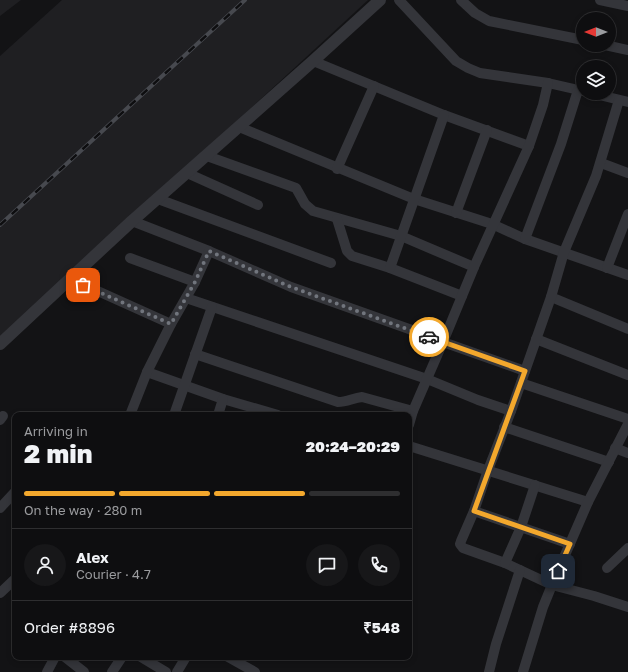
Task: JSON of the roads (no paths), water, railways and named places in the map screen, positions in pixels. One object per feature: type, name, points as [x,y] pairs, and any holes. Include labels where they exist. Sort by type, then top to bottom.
[{"type":"street","points":[[0,344],[132,221],[380,0]]},
{"type":"street","points":[[399,0],[456,61],[468,68],[480,73],[548,83],[576,90]]},
{"type":"street","points":[[461,0],[475,13],[489,20],[576,39]]},
{"type":"street","points":[[600,0],[628,6]]},
{"type":"street","points":[[616,47],[628,50]]},
{"type":"street","points":[[313,61],[444,114],[529,146]]},
{"type":"street","points":[[412,414],[492,224],[529,146],[543,105],[548,83]]},
{"type":"street","points":[[337,169],[374,86]]},
{"type":"street","points":[[525,239],[578,100]]},
{"type":"street","points":[[624,101],[601,163],[564,252],[551,297],[521,383],[474,511],[461,541],[461,546],[505,563],[552,585],[628,607]]},
{"type":"street","points":[[390,268],[444,114]]},
{"type":"street","points":[[239,127],[337,169],[414,199],[492,224],[525,239],[628,275]]},
{"type":"street","points":[[456,213],[487,130]]},
{"type":"street","points":[[206,156],[296,188],[305,204],[313,211],[401,236],[474,267]]},
{"type":"street","points":[[601,163],[628,173]]},
{"type":"street","points":[[187,173],[258,205]]},
{"type":"street","points":[[158,199],[331,263]]},
{"type":"street","points":[[608,268],[628,214]]},
{"type":"street","points":[[337,219],[347,250],[352,256],[390,268],[462,296]]},
{"type":"street","points":[[132,221],[209,251],[291,287],[525,371]]},
{"type":"street","points":[[131,412],[147,372],[171,324],[195,282],[209,251]]},
{"type":"street","points":[[130,258],[195,282]]},
{"type":"street","points":[[71,279],[171,324]]},
{"type":"street","points":[[551,297],[628,329]]},
{"type":"street","points":[[186,298],[427,379],[478,400],[511,411]]},
{"type":"street","points":[[175,412],[183,385],[212,307]]},
{"type":"street","points":[[536,339],[628,375]]},
{"type":"street","points":[[195,354],[338,402],[345,402],[362,397],[413,411]]},
{"type":"street","points":[[147,372],[223,399],[244,404],[260,412]]},
{"type":"street","points":[[521,383],[628,418]]},
{"type":"street","points":[[219,412],[223,399]]},
{"type":"street","points":[[523,672],[552,585],[588,502],[628,424]]},
{"type":"street","points":[[504,427],[609,462]]},
{"type":"street","points":[[412,447],[588,502]]},
{"type":"street","points":[[615,448],[628,453]]},
{"type":"street","points":[[505,563],[521,527],[535,485]]},
{"type":"street","points":[[0,508],[12,495]]},
{"type":"street","points":[[474,511],[570,544]]},
{"type":"street","points":[[607,568],[628,548]]},
{"type":"street","points":[[488,672],[520,570]]},
{"type":"street","points":[[2,587],[12,581]]},
{"type":"street","points":[[47,672],[53,660]]},
{"type":"street","points":[[69,660],[84,672]]},
{"type":"street","points":[[112,672],[120,660]]},
{"type":"street","points":[[146,660],[166,672]]},
{"type":"street","points":[[177,672],[184,660]]},
{"type":"street","points":[[233,660],[255,672]]},
{"type":"railway","points":[[0,225],[245,0]]}]
